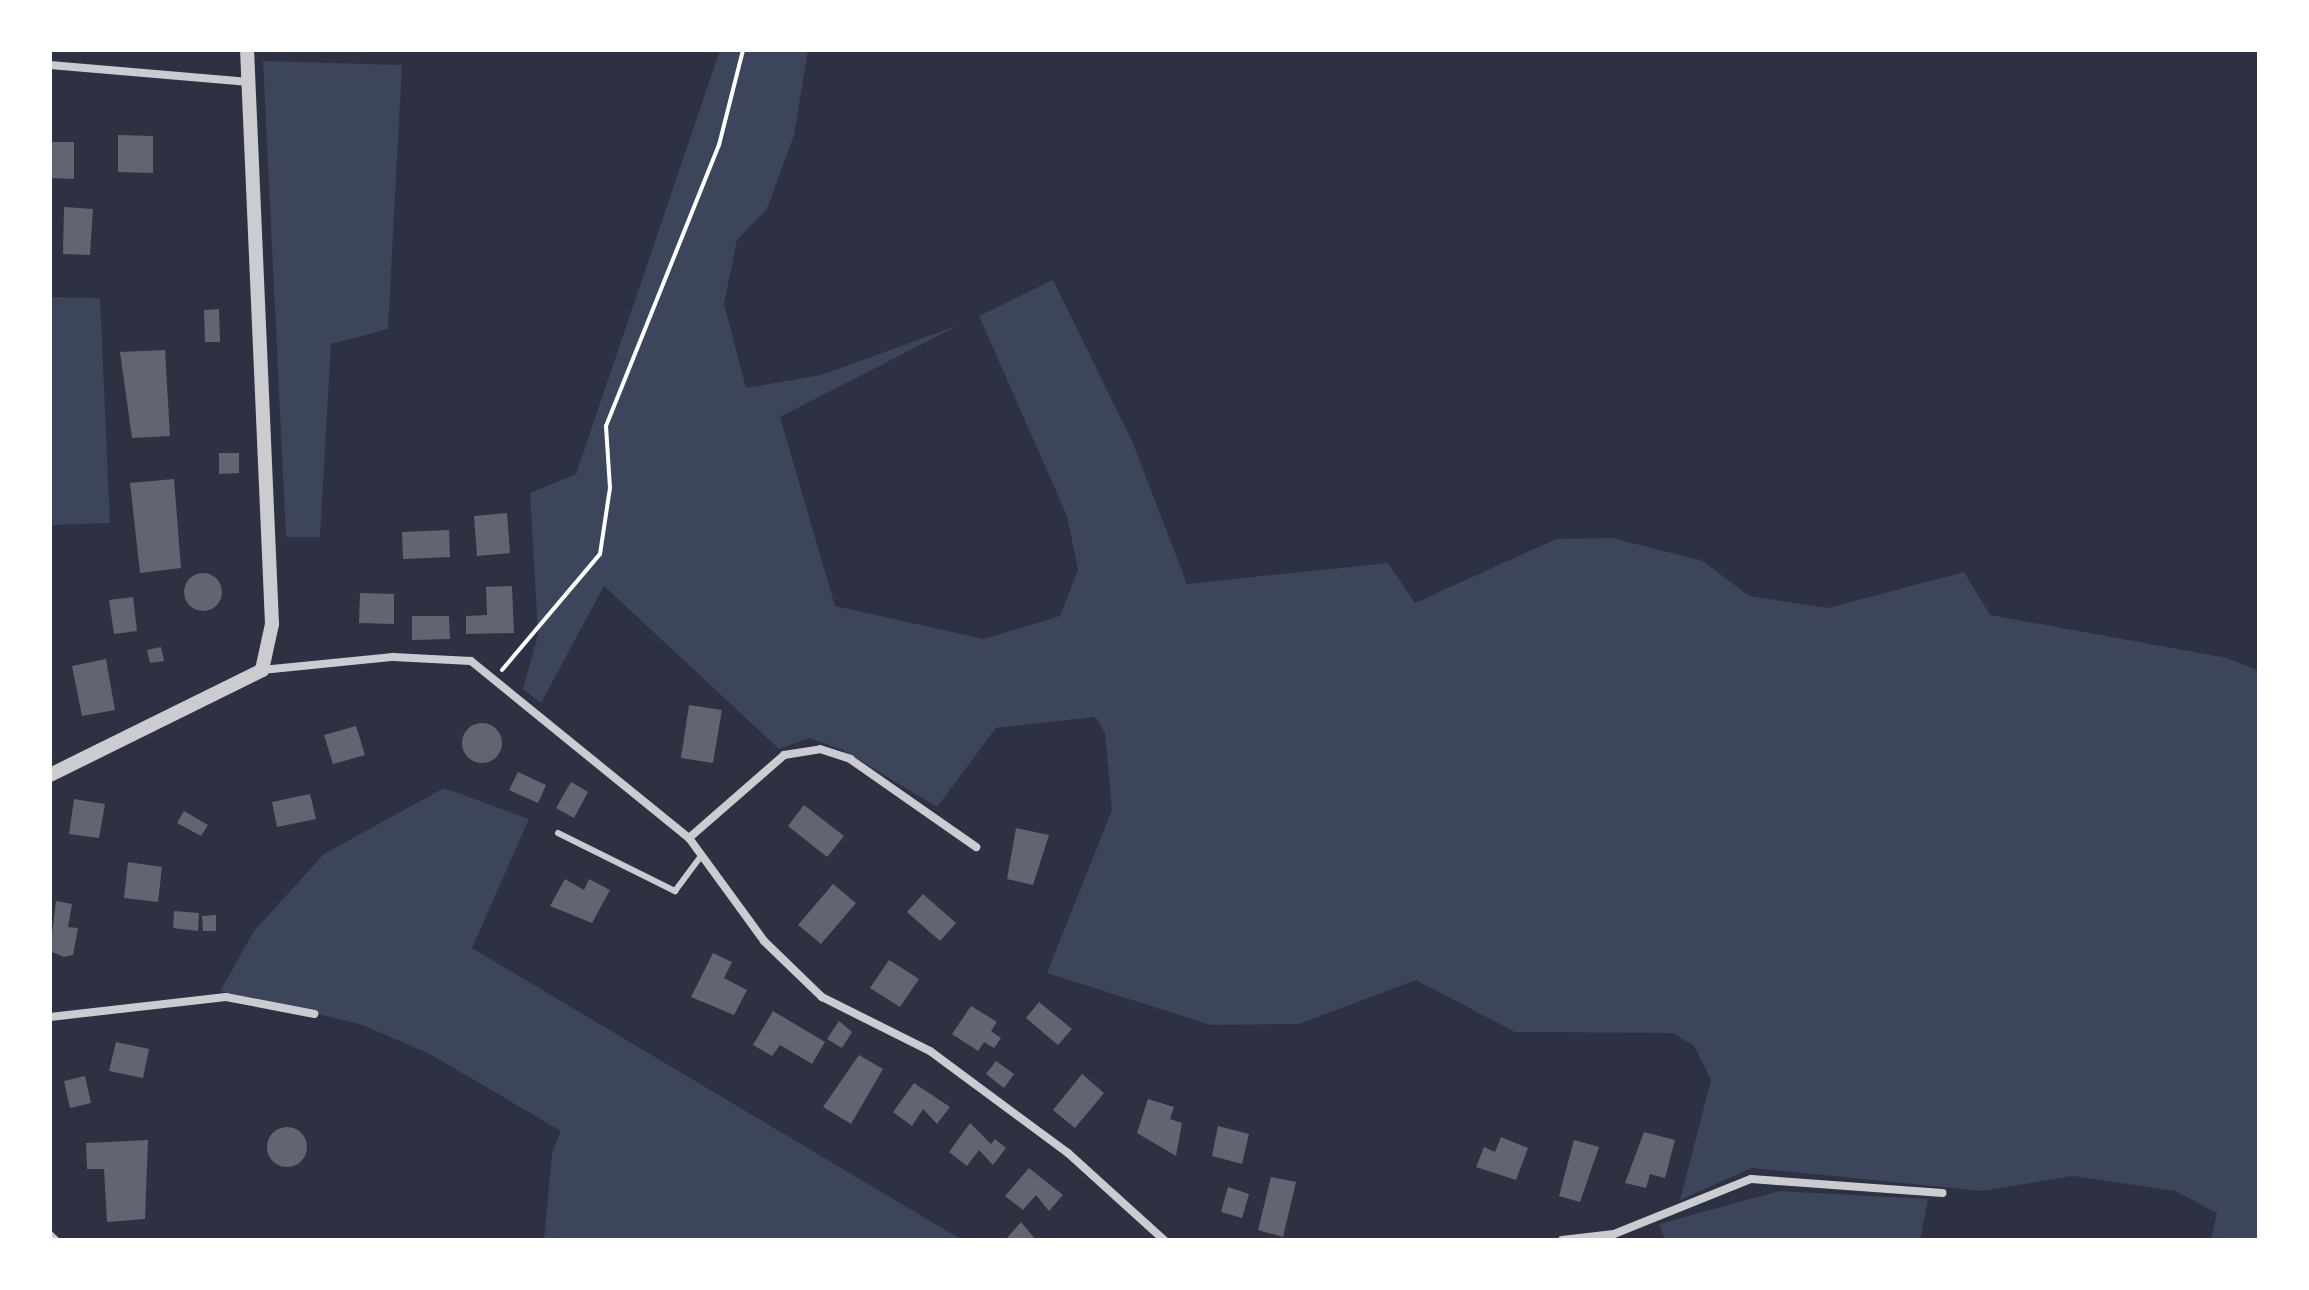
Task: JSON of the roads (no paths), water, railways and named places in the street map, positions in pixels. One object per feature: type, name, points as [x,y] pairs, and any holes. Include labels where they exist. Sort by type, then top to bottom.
[{"type":"street","points":[[247,50],[272,624],[262,670]]},
{"type":"street","points":[[50,65],[249,82]]},
{"type":"street","points":[[50,775],[262,670],[393,657],[471,661],[689,838],[764,941],[822,997],[930,1051],[1068,1153],[1164,1240]]},
{"type":"street","points":[[689,838],[784,755],[820,749],[850,759],[976,847]]},
{"type":"street","points":[[50,1017],[226,997],[314,1014]]},
{"type":"street","points":[[1562,1240],[1614,1234],[1751,1179],[1942,1193]]},
{"type":"street","points":[[50,1235],[55,1240]]},
{"type":"lane","points":[[558,833],[675,891],[701,856]]}]
